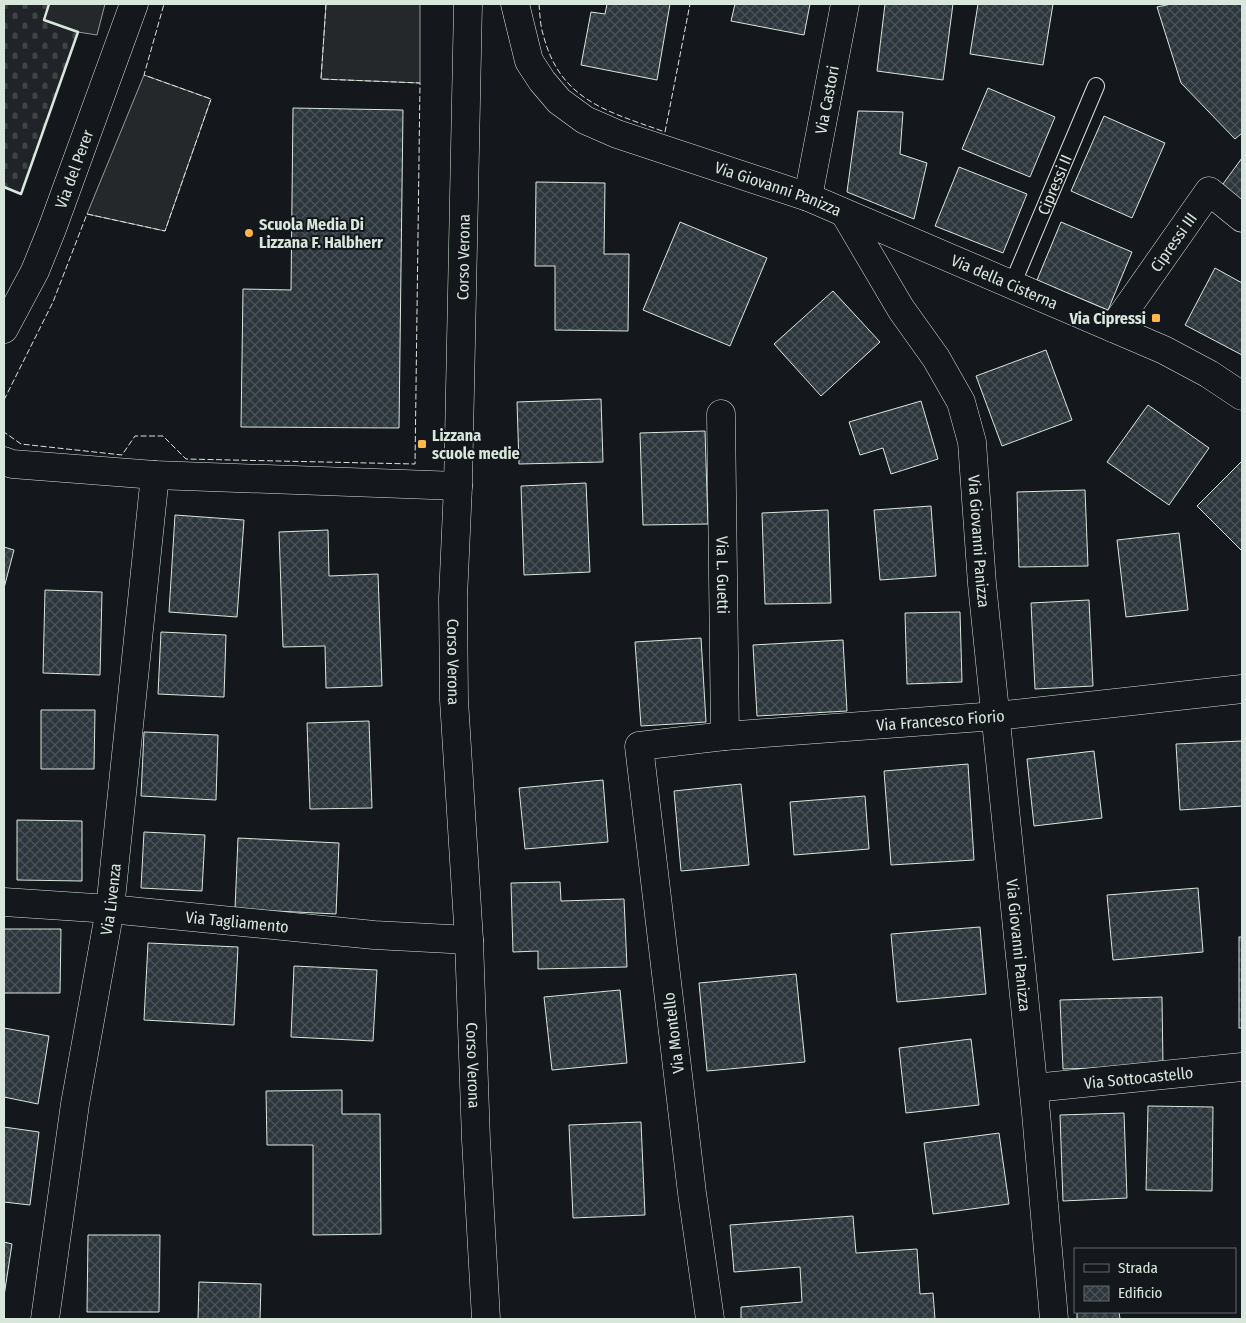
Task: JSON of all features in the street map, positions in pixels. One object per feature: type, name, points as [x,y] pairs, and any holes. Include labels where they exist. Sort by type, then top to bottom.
[{"type":"street","name":"Via del Perer","points":[[4,329],[35,271],[52,229],[134,4]]},
{"type":"street","name":"Corso Verona","points":[[468,4],[458,486],[453,598],[454,700],[469,940],[476,1140],[486,1319]]},
{"type":"street","name":"Via Giovanni Panizza","points":[[515,4],[529,61],[542,81],[559,101],[586,120],[617,134],[808,197],[845,214],[896,302],[936,358],[961,402],[972,442],[982,584],[1034,1088],[1054,1319]]},
{"type":"street","name":"Via Castori","points":[[808,197],[845,4]]},
{"type":"street","name":"Cipressi III","points":[[1113,328],[1209,191],[1242,218]]},
{"type":"street","name":"Via della Cisterna","points":[[845,214],[1164,350],[1202,370],[1242,396]]},
{"type":"street","name":"Via L. Guetti","points":[[722,414],[725,736]]},
{"type":"street","points":[[4,461],[12,464],[154,475],[458,486]]},
{"type":"street","name":"Via Livenza","points":[[45,1319],[75,1104],[110,909],[154,475]]},
{"type":"street","name":"Via Francesco Fiorio","points":[[639,746],[725,736],[996,716],[1242,689]]},
{"type":"street","name":"Via Montello","points":[[639,746],[692,1193],[710,1319]]},
{"type":"street","name":"Via Tagliamento","points":[[4,902],[110,909],[374,935],[469,940]]},
{"type":"street","name":"Via Sottocastello","points":[[1034,1088],[1242,1067]]},
{"type":"lane","name":"Cipressi II","points":[[1012,285],[1096,86]]},
{"type":"green space","points":[[4,4],[49,4],[44,20],[78,32],[21,194],[4,187]]},
{"type":"shaded area","points":[[49,4],[105,4],[97,35],[78,32],[44,20]]},
{"type":"shaded area","points":[[326,4],[420,4],[420,83],[321,79]]},
{"type":"shaded area","points":[[144,75],[211,99],[165,231],[87,214]]},
{"type":"building","points":[[607,4],[670,4],[657,80],[581,65],[591,12],[605,14]]},
{"type":"building","points":[[735,4],[810,4],[804,35],[731,21]]},
{"type":"building","points":[[885,4],[953,4],[943,80],[877,71]]},
{"type":"building","points":[[978,4],[1053,4],[1043,65],[970,54]]},
{"type":"building","points":[[1171,4],[1242,4],[1242,133],[1235,139],[1181,83],[1157,7]]},
{"type":"building","points":[[988,88],[1055,117],[1030,177],[962,149]]},
{"type":"building","name":"Scuola Media Di Lizzana F. Halbherr","points":[[293,108],[403,110],[399,428],[241,427],[243,289],[291,290]]},
{"type":"building","points":[[858,111],[903,112],[900,154],[927,163],[914,219],[847,192]]},
{"type":"building","points":[[1104,116],[1165,143],[1132,218],[1071,191]]},
{"type":"building","points":[[1242,158],[1242,204],[1220,188]]},
{"type":"building","points":[[959,167],[1027,194],[1003,253],[935,226]]},
{"type":"building","points":[[536,182],[605,183],[604,254],[629,254],[628,331],[555,330],[555,266],[535,266]]},
{"type":"building","points":[[680,222],[767,258],[730,346],[643,310]]},
{"type":"building","points":[[1061,222],[1132,252],[1108,310],[1037,280]]},
{"type":"building","points":[[1215,268],[1242,283],[1242,355],[1185,325]]},
{"type":"building","points":[[833,291],[880,342],[821,396],[774,344]]},
{"type":"building","points":[[1046,350],[1072,420],[1002,446],[976,376]]},
{"type":"building","points":[[601,399],[603,462],[519,464],[517,402]]},
{"type":"building","points":[[921,401],[938,459],[891,474],[883,448],[860,455],[849,422]]},
{"type":"building","points":[[1148,405],[1209,448],[1169,505],[1107,462]]},
{"type":"building","points":[[705,431],[708,524],[643,525],[640,433]]},
{"type":"building","points":[[1242,461],[1242,551],[1197,506]]},
{"type":"building","points":[[586,483],[590,572],[524,575],[521,486]]},
{"type":"building","points":[[1085,490],[1088,566],[1019,567],[1017,492]]},
{"type":"building","points":[[931,506],[936,576],[880,580],[874,510]]},
{"type":"building","points":[[828,510],[831,603],[765,604],[762,513]]},
{"type":"building","points":[[175,515],[244,520],[237,617],[169,612]]},
{"type":"building","points":[[328,530],[329,576],[378,574],[382,686],[326,688],[325,646],[283,647],[279,532]]},
{"type":"building","points":[[1179,533],[1188,610],[1126,617],[1117,540]]},
{"type":"building","points":[[4,547],[14,550],[4,588]]},
{"type":"building","points":[[45,590],[102,592],[100,675],[43,673]]},
{"type":"building","points":[[1089,600],[1093,686],[1035,689],[1031,603]]},
{"type":"building","points":[[960,612],[962,682],[907,684],[905,613]]},
{"type":"building","points":[[161,632],[226,635],[224,697],[158,694]]},
{"type":"building","points":[[701,638],[706,722],[641,726],[635,642]]},
{"type":"building","points":[[843,640],[847,711],[757,716],[753,645]]},
{"type":"building","points":[[41,710],[95,710],[94,769],[41,769]]},
{"type":"building","points":[[369,721],[372,808],[310,809],[307,723]]},
{"type":"building","points":[[144,732],[218,735],[216,800],[141,796]]},
{"type":"building","points":[[1242,741],[1242,806],[1180,810],[1176,744]]},
{"type":"building","points":[[1094,751],[1102,818],[1034,826],[1027,759]]},
{"type":"building","points":[[968,764],[974,860],[891,865],[884,771]]},
{"type":"building","points":[[603,780],[608,842],[525,849],[519,788]]},
{"type":"building","points":[[741,784],[749,865],[681,871],[674,791]]},
{"type":"building","points":[[865,796],[869,849],[794,855],[790,802]]},
{"type":"building","points":[[17,820],[82,821],[82,881],[17,880]]},
{"type":"building","points":[[144,832],[205,835],[202,891],[141,888]]},
{"type":"building","points":[[238,838],[339,843],[336,914],[235,909]]},
{"type":"building","points":[[560,882],[561,901],[624,899],[627,967],[538,969],[538,951],[513,952],[511,883]]},
{"type":"building","points":[[1198,888],[1203,952],[1113,960],[1107,895]]},
{"type":"building","points":[[980,927],[986,994],[897,1002],[891,934]]},
{"type":"building","points":[[4,929],[61,929],[60,993],[4,993]]},
{"type":"building","points":[[1239,937],[1242,937],[1242,1028],[1239,1028]]},
{"type":"building","points":[[148,943],[238,947],[234,1025],[144,1020]]},
{"type":"building","points":[[294,966],[377,970],[373,1041],[291,1037]]},
{"type":"building","points":[[796,974],[805,1062],[707,1071],[699,983]]},
{"type":"building","points":[[620,990],[627,1063],[552,1070],[544,997]]},
{"type":"building","points":[[1162,997],[1163,1066],[1063,1069],[1060,1000]]},
{"type":"building","points":[[4,1028],[49,1036],[38,1104],[4,1097]]},
{"type":"building","points":[[971,1039],[979,1105],[906,1113],[899,1048]]},
{"type":"building","points":[[342,1090],[342,1114],[380,1114],[381,1234],[313,1235],[313,1145],[267,1145],[266,1091]]},
{"type":"building","points":[[1148,1106],[1213,1107],[1212,1191],[1146,1190]]},
{"type":"building","points":[[1124,1113],[1127,1198],[1063,1201],[1060,1115]]},
{"type":"building","points":[[641,1122],[645,1215],[573,1218],[569,1125]]},
{"type":"building","points":[[4,1127],[39,1132],[30,1205],[4,1202]]},
{"type":"building","points":[[999,1133],[1009,1204],[933,1214],[924,1143]]},
{"type":"building","points":[[853,1216],[856,1253],[917,1249],[920,1294],[933,1293],[935,1319],[741,1319],[741,1307],[802,1302],[800,1267],[734,1272],[730,1225]]},
{"type":"building","points":[[88,1235],[160,1235],[159,1312],[87,1312]]},
{"type":"building","points":[[4,1242],[12,1244],[4,1296]]},
{"type":"building","points":[[199,1282],[261,1284],[260,1319],[198,1319]]},
{"type":"building","points":[[1077,1313],[1119,1313],[1120,1319],[1077,1319]]},
{"type":"fence","points":[[4,400],[53,302],[87,214],[165,231],[211,99],[144,75],[164,4]]},
{"type":"fence","points":[[4,430],[4,432],[21,444],[122,455],[135,436],[163,436],[186,459],[415,464],[420,83],[321,79],[326,4]]},
{"type":"fence","points":[[539,4],[542,31],[551,57],[561,75],[574,89],[605,109],[665,132],[690,4]]},
{"type":"wall","points":[[4,187],[21,194],[78,32],[44,20],[49,4]]},
{"type":"place","name":"Scuola Media Di Lizzana F. Halbherr","points":[[249,233]]},
{"type":"place","name":"Via Cipressi","points":[[1156,318]]},
{"type":"place","name":"Lizzana scuole medie","points":[[422,444]]}]
